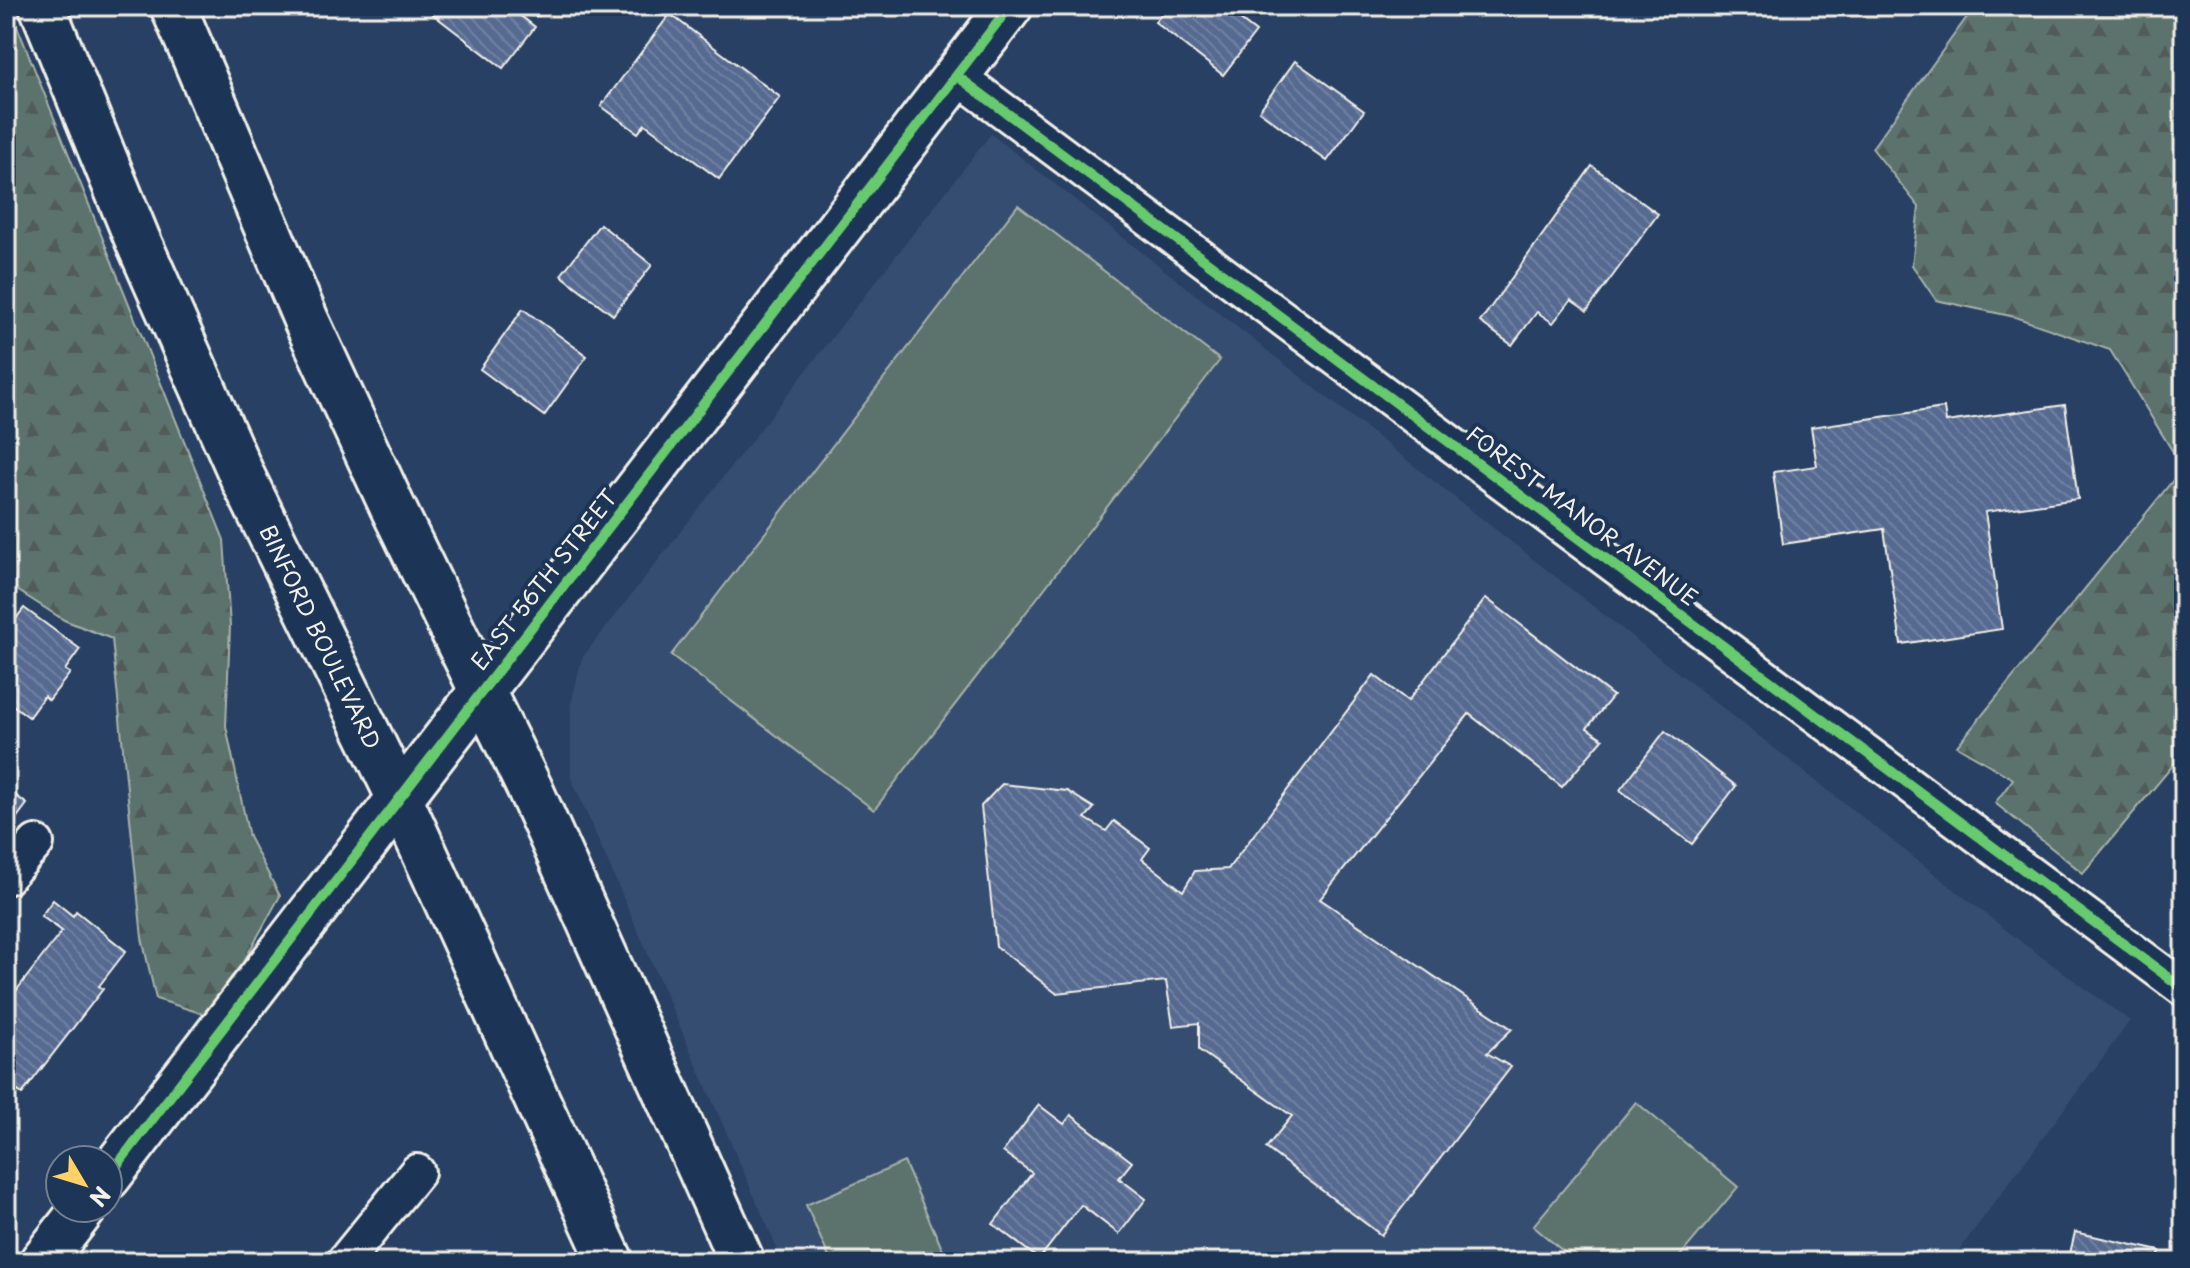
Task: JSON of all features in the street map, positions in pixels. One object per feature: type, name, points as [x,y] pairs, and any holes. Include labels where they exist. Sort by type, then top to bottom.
[{"type":"main road","name":"BINFORD BOULEVARD","points":[[42,6],[133,228],[243,478],[400,799],[611,1262]]},
{"type":"main road","points":[[173,6],[306,320],[392,506],[484,690],[742,1262]]},
{"type":"main road","name":"EAST 56TH STREET","points":[[124,1156],[1010,6]]},
{"type":"main road","points":[[49,1259],[73,1224]]},
{"type":"street","name":"FOREST MANOR AVENUE","points":[[957,76],[2184,989]]},
{"type":"street","points":[[6,877],[36,843]]},
{"type":"street","points":[[344,1262],[417,1172]]},
{"type":"shaded area","points":[[991,134],[2024,944],[2130,1021],[1950,1262],[783,1262],[571,778],[571,704],[582,658]]},
{"type":"green space","points":[[6,6],[9,6],[224,540],[230,626],[226,726],[249,837],[280,896],[213,1017],[156,999],[142,938],[112,639],[64,620],[6,583]]},
{"type":"green space","points":[[1975,6],[2184,6],[2184,752],[2083,873],[1995,803],[2013,779],[1957,746],[2183,468],[2110,350],[2015,317],[1936,300],[1912,265],[1919,207],[1872,148]]},
{"type":"green space","points":[[1018,205],[1220,360],[874,810],[671,655]]},
{"type":"green space","points":[[1636,1102],[1738,1187],[1675,1262],[1576,1262],[1533,1226]]},
{"type":"green space","points":[[904,1162],[948,1262],[831,1262],[806,1205]]},
{"type":"building","points":[[422,6],[508,6],[535,27],[503,68]]},
{"type":"building","points":[[1167,6],[1222,6],[1256,32],[1223,75],[1155,22]]},
{"type":"building","points":[[670,14],[780,97],[719,179],[645,124],[638,133],[601,106]]},
{"type":"building","points":[[1295,61],[1364,111],[1327,161],[1259,111]]},
{"type":"building","points":[[1592,166],[1658,214],[1587,311],[1571,300],[1553,323],[1537,312],[1512,345],[1480,322]]},
{"type":"building","points":[[600,224],[652,265],[613,315],[561,275]]},
{"type":"building","points":[[523,309],[587,356],[544,416],[480,369]]},
{"type":"building","points":[[2065,405],[2078,499],[1985,512],[2002,629],[1901,644],[1884,529],[1783,544],[1773,472],[1817,466],[1811,427],[1944,408],[1946,422]]},
{"type":"building","points":[[1486,598],[1613,696],[1587,728],[1603,739],[1562,787],[1469,714],[1320,899],[1512,1029],[1487,1053],[1511,1067],[1381,1235],[1266,1148],[1292,1116],[1199,1050],[1199,1023],[1173,1026],[1166,981],[1056,993],[996,946],[981,806],[1002,784],[1067,791],[1094,808],[1085,818],[1106,831],[1114,821],[1150,848],[1142,859],[1183,891],[1195,871],[1228,869],[1374,675],[1408,701]]},
{"type":"building","points":[[24,608],[80,649],[65,670],[70,673],[49,700],[44,696],[29,717],[6,700],[6,632]]},
{"type":"building","points":[[1665,731],[1736,786],[1692,844],[1620,790]]},
{"type":"building","points":[[6,782],[12,787],[10,791],[27,804],[6,832]]},
{"type":"building","points":[[53,900],[73,916],[76,911],[126,951],[99,986],[103,989],[22,1094],[18,1091],[6,1107],[6,1004],[62,931],[41,916]]},
{"type":"building","points":[[1039,1105],[1064,1124],[1071,1115],[1132,1162],[1119,1178],[1146,1199],[1119,1234],[1081,1205],[1039,1259],[993,1224],[1032,1173],[1003,1152]]},
{"type":"building","points":[[2075,1232],[2160,1251],[2157,1262],[2068,1262]]},
{"type":"cycle path","points":[[124,1156],[1010,6]]},
{"type":"cycle path","points":[[957,76],[2184,989]]}]
